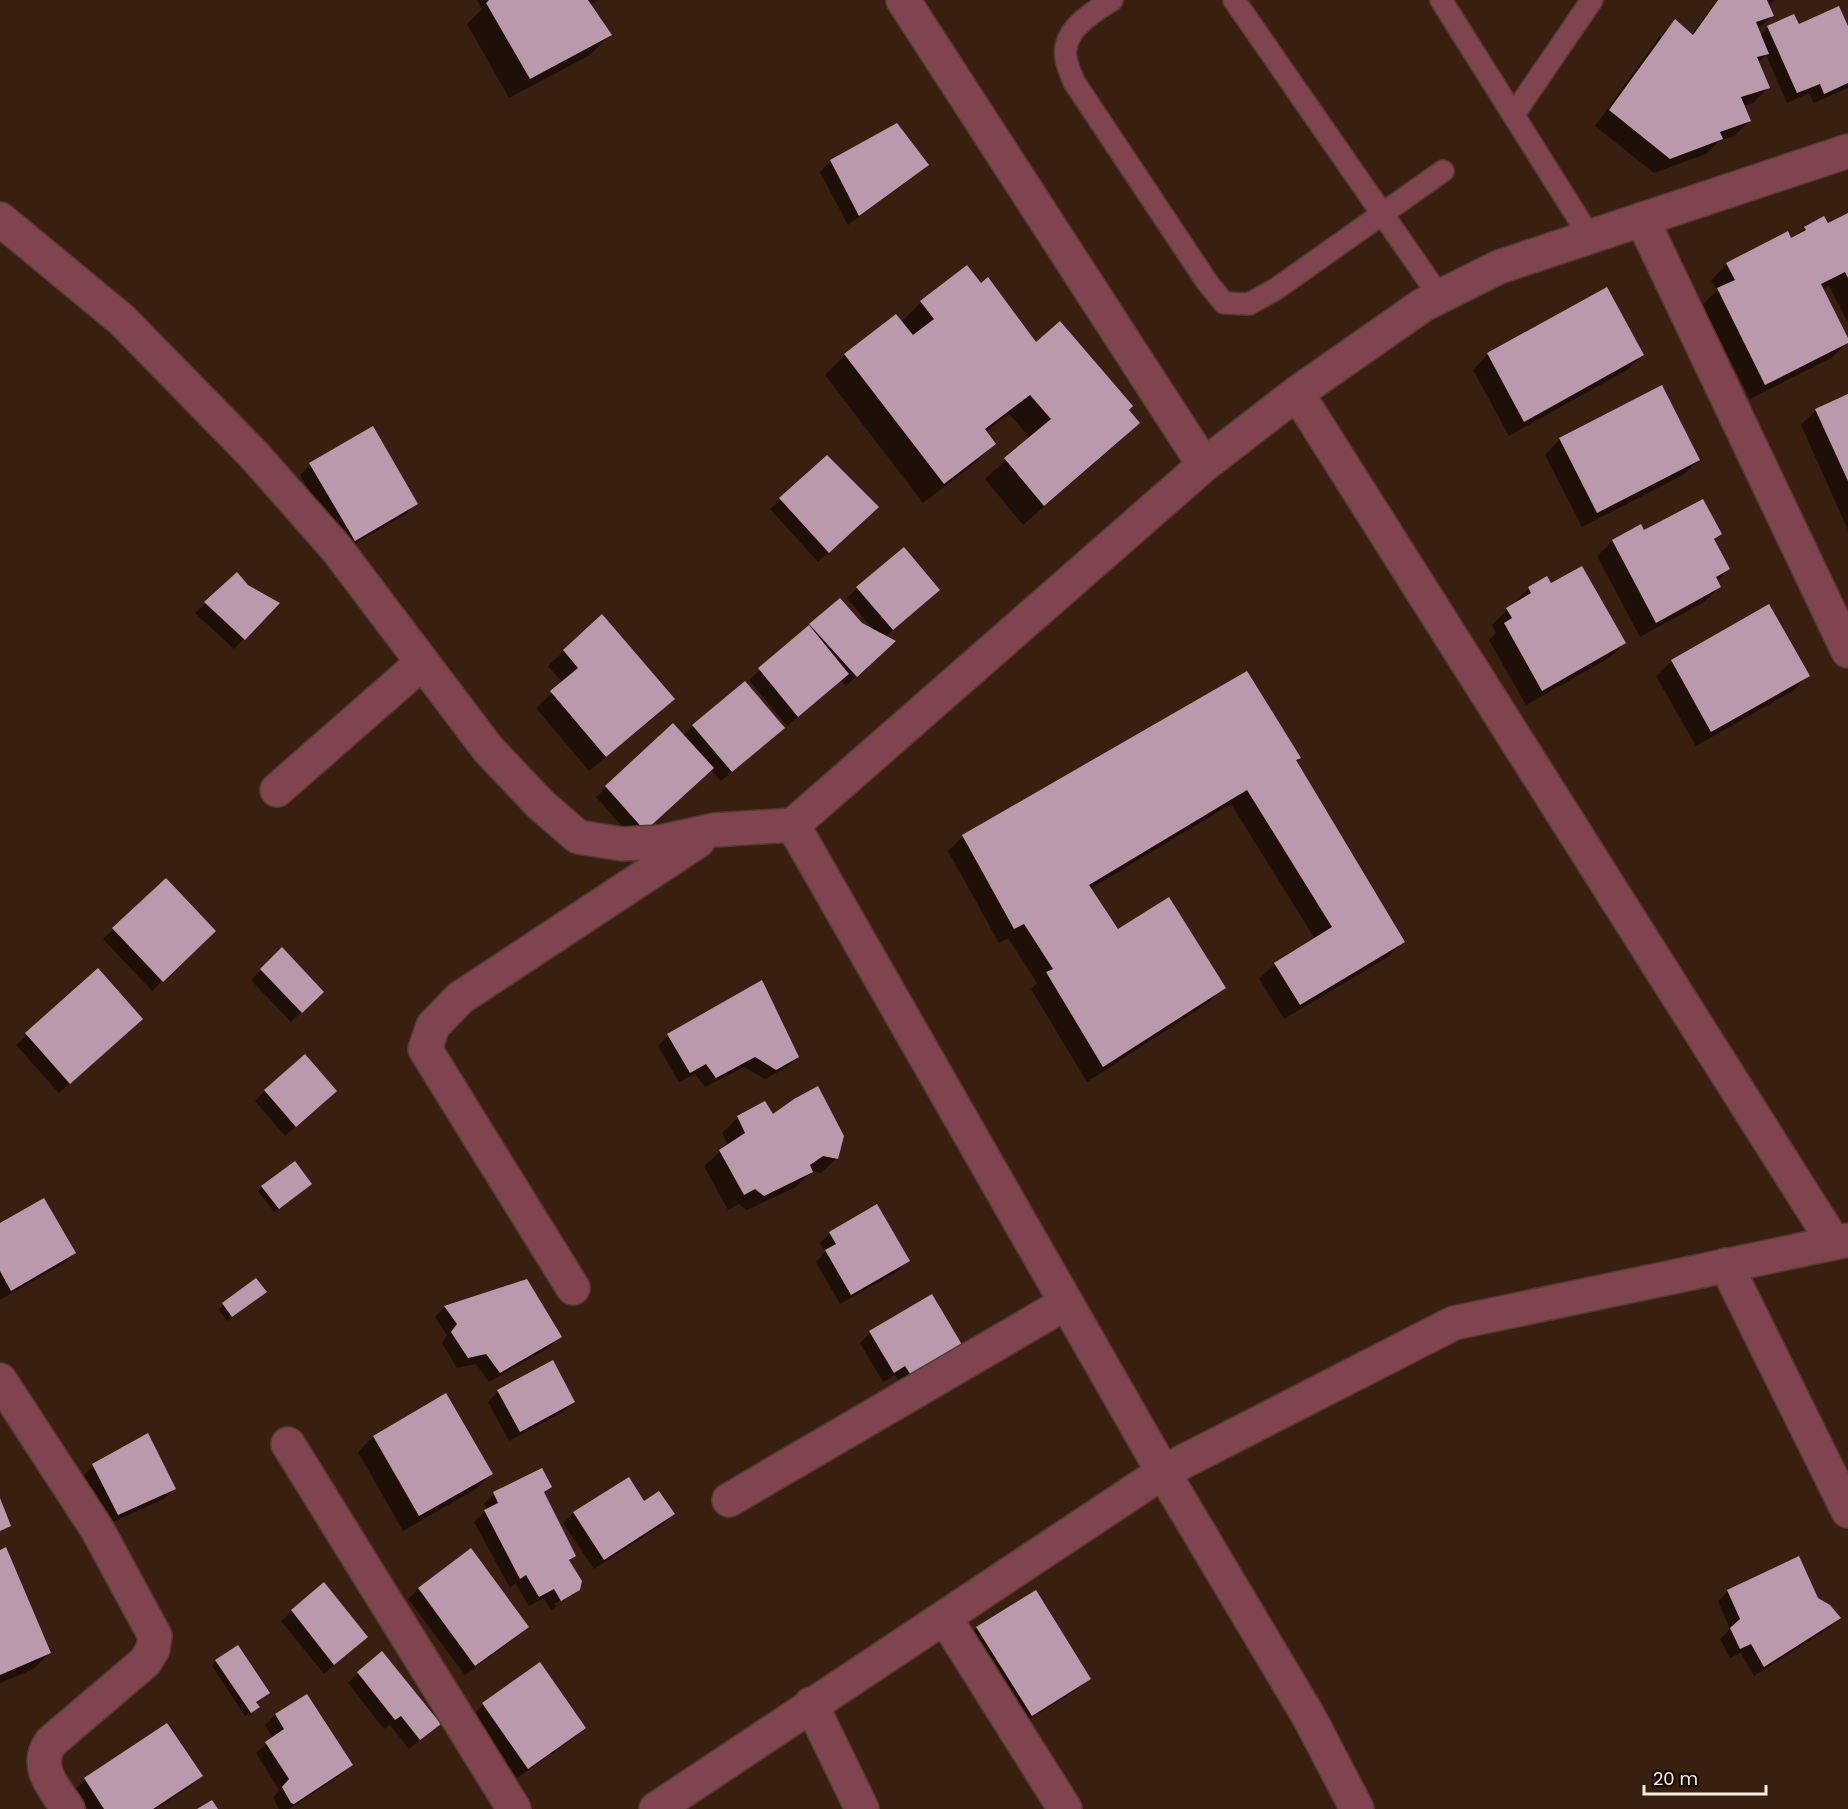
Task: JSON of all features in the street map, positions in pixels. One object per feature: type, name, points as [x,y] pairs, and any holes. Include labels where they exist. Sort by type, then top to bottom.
[{"type":"street","points":[[903,0],[1204,465]]},
{"type":"street","points":[[0,219],[122,320],[294,498],[336,548],[488,749],[540,804],[578,837],[622,844],[660,842],[714,830],[793,825],[1204,465],[1297,393],[1423,305],[1499,267],[1848,151]]},
{"type":"street","points":[[1642,219],[1848,651]]},
{"type":"street","points":[[656,1809],[1163,1472],[1454,1323],[1841,1241],[1297,393]]},
{"type":"street","points":[[278,790],[422,663]]},
{"type":"street","points":[[793,825],[1163,1472],[1309,1717],[1357,1809]]},
{"type":"street","points":[[573,1288],[425,1049],[434,1026],[460,998],[714,830]]},
{"type":"street","points":[[1726,1265],[1848,1511]]},
{"type":"street","points":[[729,1500],[1066,1303]]},
{"type":"street","points":[[0,1380],[97,1529],[155,1636],[153,1649],[145,1662],[51,1742],[45,1750],[43,1763],[45,1773],[68,1809]]},
{"type":"street","points":[[288,1444],[514,1809]]},
{"type":"street","points":[[945,1618],[1065,1809]]},
{"type":"street","points":[[811,1704],[862,1809]]},
{"type":"lane","points":[[1112,0],[1086,17],[1070,38],[1065,56],[1074,82],[1207,282],[1224,303],[1249,304],[1276,289],[1443,171]]},
{"type":"lane","points":[[1234,0],[1440,297]]},
{"type":"lane","points":[[1442,0],[1590,237]]},
{"type":"lane","points":[[1514,114],[1592,0]]},
{"type":"building","points":[[489,0],[588,0],[612,35],[530,79],[486,3]]},
{"type":"building","points":[[1718,0],[1767,0],[1774,16],[1756,22],[1769,54],[1757,57],[1770,88],[1741,97],[1751,121],[1720,132],[1723,139],[1670,159],[1609,110],[1675,19],[1693,35]]},
{"type":"building","points":[[1839,6],[1848,26],[1848,83],[1824,94],[1820,84],[1797,93],[1767,26],[1794,14],[1799,24]]},
{"type":"building","points":[[897,123],[929,165],[859,216],[830,160]]},
{"type":"building","points":[[1848,213],[1848,278],[1845,272],[1821,284],[1848,338],[1848,343],[1765,385],[1717,288],[1735,280],[1726,263],[1788,231],[1791,238],[1806,230],[1804,227],[1824,216],[1828,223]]},
{"type":"building","points":[[967,265],[981,283],[988,277],[1036,342],[1060,321],[1133,406],[1129,410],[1140,423],[1044,506],[1004,458],[1051,419],[1030,395],[985,429],[996,444],[944,484],[844,354],[896,314],[913,335],[934,319],[920,301]]},
{"type":"building","points":[[1607,287],[1644,355],[1524,422],[1487,353]]},
{"type":"building","points":[[1662,385],[1700,460],[1597,513],[1559,438]]},
{"type":"building","points":[[1848,394],[1848,481],[1815,409]]},
{"type":"building","points":[[373,426],[418,504],[355,541],[309,463]]},
{"type":"building","points":[[827,455],[879,507],[829,553],[779,498]]},
{"type":"building","points":[[1703,499],[1722,534],[1714,539],[1730,569],[1716,577],[1721,587],[1656,623],[1612,540],[1641,524],[1644,530]]},
{"type":"building","points":[[904,547],[940,590],[893,630],[856,587]]},
{"type":"building","points":[[1582,566],[1626,643],[1542,691],[1504,623],[1512,618],[1506,608],[1531,593],[1528,587],[1547,576],[1551,583]]},
{"type":"building","points":[[237,572],[248,585],[280,603],[245,640],[204,602]]},
{"type":"building","points":[[840,598],[862,623],[896,641],[857,677],[809,624]]},
{"type":"building","points":[[1769,604],[1810,676],[1711,732],[1671,660]]},
{"type":"building","points":[[602,614],[675,699],[606,757],[550,691],[578,668],[563,650]]},
{"type":"building","points":[[809,625],[849,674],[798,717],[758,668]]},
{"type":"building","points":[[1247,671],[1301,758],[1296,760],[1405,942],[1300,1005],[1274,963],[1332,927],[1247,790],[1089,885],[1118,929],[1169,897],[1226,988],[1103,1067],[1046,972],[1053,969],[1024,924],[1014,929],[962,835]]},
{"type":"building","points":[[745,681],[785,728],[732,772],[692,725]]},
{"type":"building","points":[[673,723],[714,768],[645,831],[605,786]]},
{"type":"building","points":[[166,878],[216,931],[163,982],[112,928]]},
{"type":"building","points":[[282,947],[324,992],[302,1013],[260,969]]},
{"type":"building","points":[[98,968],[143,1019],[70,1084],[25,1033]]},
{"type":"building","points":[[762,980],[799,1057],[776,1070],[755,1057],[716,1078],[706,1064],[690,1073],[667,1034]]},
{"type":"building","points":[[305,1054],[337,1091],[296,1127],[264,1090]]},
{"type":"building","points":[[818,1086],[844,1136],[838,1159],[823,1156],[810,1165],[813,1172],[764,1196],[755,1189],[744,1195],[719,1150],[745,1133],[737,1116],[765,1101],[773,1114]]},
{"type":"building","points":[[295,1161],[312,1184],[279,1209],[261,1186]]},
{"type":"building","points":[[44,1198],[76,1253],[11,1291],[0,1271],[0,1223]]},
{"type":"building","points":[[877,1204],[910,1261],[851,1295],[825,1250],[836,1244],[829,1232]]},
{"type":"building","points":[[256,1278],[267,1292],[232,1317],[222,1303]]},
{"type":"building","points":[[527,1279],[562,1337],[500,1373],[486,1354],[468,1358],[451,1332],[457,1324],[444,1306]]},
{"type":"building","points":[[932,1294],[967,1353],[916,1383],[905,1366],[894,1373],[869,1331]]},
{"type":"building","points":[[553,1360],[575,1402],[520,1432],[497,1390]]},
{"type":"building","points":[[446,1393],[493,1474],[419,1516],[373,1436]]},
{"type":"building","points":[[148,1433],[176,1489],[118,1515],[92,1464]]},
{"type":"building","points":[[542,1468],[552,1487],[544,1492],[576,1556],[569,1560],[582,1581],[580,1590],[561,1601],[554,1589],[539,1597],[526,1575],[520,1579],[484,1510],[498,1503],[493,1492]]},
{"type":"building","points":[[629,1477],[644,1501],[659,1491],[675,1514],[604,1560],[573,1512]]},
{"type":"building","points":[[0,1498],[11,1526],[0,1531]]},
{"type":"building","points":[[6,1547],[51,1653],[0,1675],[0,1550]]},
{"type":"building","points":[[471,1548],[529,1627],[475,1666],[418,1588]]},
{"type":"building","points":[[1799,1556],[1818,1598],[1830,1605],[1841,1618],[1764,1667],[1751,1644],[1740,1649],[1730,1628],[1740,1619],[1727,1590]]},
{"type":"building","points":[[324,1582],[368,1637],[334,1665],[291,1610]]},
{"type":"building","points":[[1036,1590],[1091,1679],[1032,1716],[976,1627]]},
{"type":"building","points":[[238,1645],[270,1693],[256,1702],[260,1707],[251,1713],[215,1660]]},
{"type":"building","points":[[382,1651],[441,1724],[420,1740],[401,1716],[395,1720],[357,1672]]},
{"type":"building","points":[[540,1662],[586,1728],[528,1769],[482,1703]]},
{"type":"building","points":[[307,1694],[353,1765],[294,1804],[291,1803],[282,1787],[289,1779],[265,1742],[284,1729],[275,1714]]},
{"type":"building","points":[[167,1723],[203,1776],[153,1809],[104,1809],[84,1778]]},
{"type":"building","points":[[212,1800],[218,1809],[197,1809]]}]
